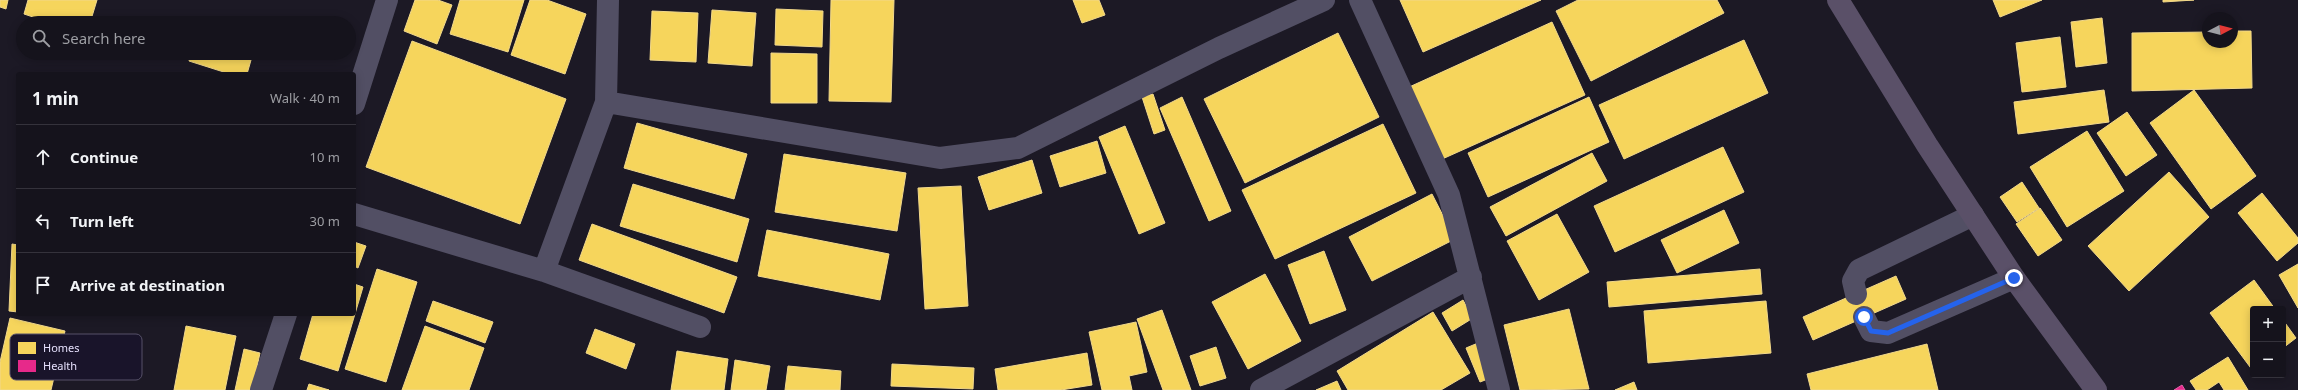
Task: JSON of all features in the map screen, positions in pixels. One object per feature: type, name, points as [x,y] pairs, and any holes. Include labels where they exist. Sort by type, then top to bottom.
[{"type":"main road","points":[[1838,0],[1927,145],[2014,278],[2096,390]]},
{"type":"street","points":[[356,98],[387,0]]},
{"type":"street","points":[[544,271],[606,102],[608,0]]},
{"type":"street","points":[[606,102],[940,158],[984,154],[1018,148],[1219,48],[1324,0]]},
{"type":"street","points":[[1360,0],[1449,195],[1471,277],[1498,390]]},
{"type":"street","points":[[356,215],[544,271],[700,327]]},
{"type":"street","points":[[1856,294],[1853,281],[1859,270],[1973,215]]},
{"type":"street","points":[[1261,390],[1471,277]]},
{"type":"street","points":[[1864,317],[1871,331],[1888,333],[2014,278]]},
{"type":"street","points":[[261,390],[285,316]]},
{"type":"building: Homes","points":[[0,0],[8,0],[6,9],[0,7]]},
{"type":"building: Homes","points":[[28,0],[97,0],[92,16],[30,16],[24,14]]},
{"type":"building: Homes","points":[[415,0],[438,0],[452,5],[437,44],[404,31]]},
{"type":"building: Homes","points":[[460,0],[524,0],[508,52],[450,34]]},
{"type":"building: Homes","points":[[530,0],[547,0],[586,14],[565,74],[511,55]]},
{"type":"building: Homes","points":[[831,0],[894,0],[891,102],[829,101]]},
{"type":"building: Homes","points":[[1073,0],[1099,0],[1105,15],[1082,23]]},
{"type":"building: Homes","points":[[1400,0],[1541,0],[1423,52]]},
{"type":"building: Homes","points":[[1578,0],[1717,0],[1724,13],[1591,81],[1556,11]]},
{"type":"building: Homes","points":[[1993,0],[2042,0],[2000,17]]},
{"type":"building: Homes","points":[[2163,0],[2194,0],[2163,2]]},
{"type":"building: Homes","points":[[776,9],[823,11],[822,47],[775,45]]},
{"type":"building: Homes","points":[[712,10],[756,13],[752,66],[708,63]]},
{"type":"building: Homes","points":[[652,11],[698,13],[696,62],[650,60]]},
{"type":"building: Homes","points":[[2102,18],[2107,63],[2076,67],[2071,22]]},
{"type":"building: Homes","points":[[1552,22],[1585,95],[1440,160],[1407,88]]},
{"type":"building: Homes","points":[[2238,31],[2251,31],[2252,88],[2132,91],[2132,33],[2202,32],[2202,48],[2238,48]]},
{"type":"building: Homes","points":[[1338,33],[1379,117],[1245,183],[1204,99]]},
{"type":"building: Homes","points":[[2060,37],[2066,87],[2022,92],[2016,43]]},
{"type":"building: Homes","points":[[1744,40],[1768,93],[1624,159],[1599,105]]},
{"type":"building: Homes","points":[[412,41],[566,99],[520,224],[366,167]]},
{"type":"building: Homes","points":[[771,53],[817,54],[817,103],[771,103]]},
{"type":"building: Homes","points":[[251,60],[248,72],[224,72],[189,61]]},
{"type":"building: Homes","points":[[2104,90],[2109,122],[2018,134],[2014,102]]},
{"type":"building: Homes","points":[[2194,90],[2256,176],[2211,209],[2150,123]]},
{"type":"building: Homes","points":[[1153,94],[1165,130],[1154,134],[1142,97]]},
{"type":"building: Homes","points":[[1182,97],[1231,211],[1209,221],[1160,108]]},
{"type":"building: Homes","points":[[1589,97],[1609,142],[1488,197],[1468,153]]},
{"type":"building: Homes","points":[[2127,112],[2157,155],[2126,176],[2097,133]]},
{"type":"building: Homes","points":[[637,123],[747,154],[734,199],[624,168]]},
{"type":"building: Homes","points":[[1383,124],[1416,193],[1275,259],[1242,190]]},
{"type":"building: Homes","points":[[1125,126],[1165,223],[1139,234],[1099,137]]},
{"type":"building: Homes","points":[[2087,131],[2124,191],[2067,227],[2030,167]]},
{"type":"building: Homes","points":[[1097,141],[1106,173],[1060,187],[1050,156]]},
{"type":"building: Homes","points":[[1723,147],[1744,192],[1615,252],[1594,206]]},
{"type":"building: Homes","points":[[1592,153],[1607,181],[1506,236],[1490,207]]},
{"type":"building: Homes","points":[[784,154],[906,173],[897,231],[775,212]]},
{"type":"building: Homes","points":[[1032,160],[1042,193],[989,210],[978,177]]},
{"type":"building: Homes","points":[[2169,172],[2209,217],[2129,291],[2088,246]]},
{"type":"building: Homes","points":[[2022,182],[2039,208],[2017,222],[2000,197]]},
{"type":"building: Homes","points":[[633,184],[749,219],[737,262],[620,226]]},
{"type":"building: Homes","points":[[961,186],[968,306],[925,309],[918,188]]},
{"type":"building: Homes","points":[[2262,193],[2298,238],[2298,243],[2277,261],[2238,213]]},
{"type":"building: Homes","points":[[1432,194],[1455,239],[1372,281],[1349,237]]},
{"type":"building: Homes","points":[[2040,208],[2062,240],[2038,256],[2016,224]]},
{"type":"building: Homes","points":[[1724,210],[1739,243],[1677,273],[1661,240]]},
{"type":"building: Homes","points":[[1557,214],[1589,272],[1539,300],[1507,241]]},
{"type":"building: Homes","points":[[592,224],[737,277],[724,313],[579,260]]},
{"type":"building: Homes","points":[[767,230],[889,254],[880,300],[758,276]]},
{"type":"building: Homes","points":[[356,243],[366,246],[358,268],[356,267]]},
{"type":"building: Homes","points":[[12,244],[16,245],[16,312],[9,311]]},
{"type":"building: Homes","points":[[1324,251],[1346,310],[1310,324],[1288,265]]},
{"type":"building: Homes","points":[[2298,264],[2298,308],[2279,275]]},
{"type":"building: Homes","points":[[377,269],[417,282],[386,382],[345,369]]},
{"type":"building: Homes","points":[[1760,269],[1762,294],[1609,307],[1607,282]]},
{"type":"building: Homes","points":[[1265,274],[1301,341],[1248,369],[1212,302]]},
{"type":"building: Homes","points":[[1896,276],[1906,299],[1813,340],[1803,317]]},
{"type":"building: Homes","points":[[2254,280],[2273,306],[2250,306],[2250,367],[2210,313]]},
{"type":"building: Homes","points":[[356,285],[363,287],[356,311]]},
{"type":"building: Homes","points":[[1463,300],[1473,318],[1452,331],[1442,313]]},
{"type":"building: Homes","points":[[433,301],[493,322],[485,343],[426,321]]},
{"type":"building: Homes","points":[[1766,301],[1771,353],[1648,363],[1644,311]]},
{"type":"building: Homes","points":[[1569,309],[1589,389],[1520,390],[1504,325]]},
{"type":"building: Homes","points":[[1162,310],[1191,390],[1163,390],[1137,319]]},
{"type":"building: Homes","points":[[1433,312],[1470,373],[1441,390],[1348,390],[1337,371]]},
{"type":"building: Homes","points":[[312,316],[354,316],[338,371],[300,359]]},
{"type":"building: Homes","points":[[10,318],[65,331],[64,334],[10,334],[10,380],[53,380],[51,390],[0,390],[0,362]]},
{"type":"building: Homes","points":[[1136,322],[1147,372],[1129,376],[1132,390],[1102,390],[1089,332]]},
{"type":"building: Homes","points":[[2286,324],[2296,338],[2286,346]]},
{"type":"building: Homes","points":[[186,326],[236,336],[225,390],[174,390]]},
{"type":"building: Homes","points":[[425,326],[484,348],[469,390],[402,390]]},
{"type":"building: Homes","points":[[595,329],[635,344],[626,369],[586,353]]},
{"type":"building: Homes","points":[[1478,343],[1493,377],[1480,382],[1466,348]]},
{"type":"building: Homes","points":[[1927,344],[1938,390],[1811,390],[1807,374]]},
{"type":"building: Homes","points":[[1216,347],[1226,378],[1200,386],[1190,356]]},
{"type":"building: Homes","points":[[244,349],[260,353],[252,390],[235,390]]},
{"type":"building: Homes","points":[[677,351],[728,359],[724,390],[671,390]]},
{"type":"building: Homes","points":[[1087,353],[1092,385],[1061,390],[998,390],[995,369]]},
{"type":"building: Homes","points":[[2228,357],[2248,390],[2224,390],[2219,382],[2207,390],[2196,390],[2190,381]]},
{"type":"building: Homes","points":[[735,360],[770,366],[766,390],[731,390]]},
{"type":"building: Homes","points":[[892,364],[974,368],[973,389],[891,386]]},
{"type":"building: Homes","points":[[788,366],[841,371],[840,390],[785,390]]},
{"type":"building: Homes","points":[[1337,381],[1341,390],[1316,390]]},
{"type":"building: Homes","points":[[1634,382],[1637,390],[1615,390]]},
{"type":"building: Homes","points":[[309,384],[329,390],[307,390]]},
{"type":"building: Health","points":[[2182,385],[2185,390],[2174,390]]},
{"type":"route","points":[[1864,317],[1871,331],[1888,333],[2014,278]]}]
